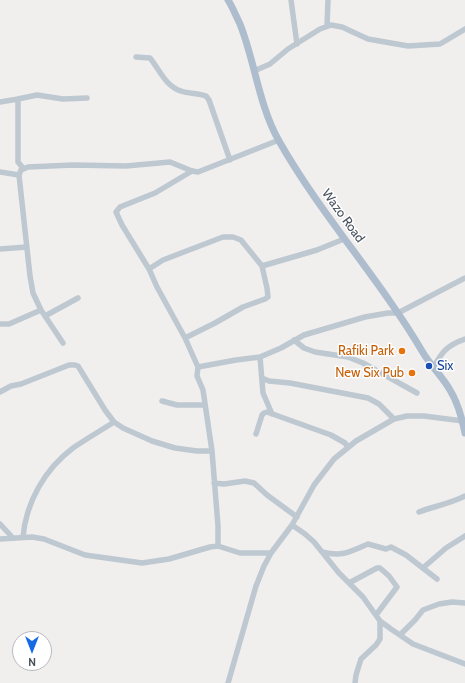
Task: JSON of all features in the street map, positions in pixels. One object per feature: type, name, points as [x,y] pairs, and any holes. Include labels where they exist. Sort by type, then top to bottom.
[{"type":"main road","name":"Wazo Road","points":[[228,0],[232,6],[247,43],[266,111],[279,140],[316,200],[398,313],[433,368],[450,390],[458,406],[465,433]]},
{"type":"street","points":[[291,0],[297,44]]},
{"type":"street","points":[[327,26],[328,0]]},
{"type":"street","points":[[254,71],[270,64],[297,44],[331,25],[342,27],[368,39],[408,46],[440,44],[465,29]]},
{"type":"street","points":[[136,57],[150,58],[162,75],[179,91],[206,96],[209,100],[230,160]]},
{"type":"street","points":[[0,102],[37,95],[63,98],[87,98]]},
{"type":"street","points":[[18,99],[18,162],[23,168]]},
{"type":"street","points":[[23,168],[73,165],[126,166],[170,162],[198,172],[207,170],[279,140]]},
{"type":"street","points":[[23,168],[19,175],[33,293],[41,310],[63,343]]},
{"type":"street","points":[[192,171],[155,193],[120,207],[116,210],[116,212],[122,225],[149,269],[157,287],[185,338],[198,367],[197,376],[204,390],[212,451],[218,546]]},
{"type":"street","points":[[0,172],[19,175]]},
{"type":"street","points":[[149,269],[163,260],[224,237],[233,237],[241,240],[262,266],[268,297],[242,307],[185,338]]},
{"type":"street","points":[[262,266],[317,250],[344,239]]},
{"type":"street","points":[[0,249],[27,246]]},
{"type":"street","points":[[198,367],[260,357],[281,348],[304,335],[365,317],[398,313],[465,278]]},
{"type":"street","points":[[45,316],[78,298]]},
{"type":"street","points":[[0,324],[8,324],[41,310]]},
{"type":"street","points":[[433,368],[442,352],[465,338]]},
{"type":"street","points":[[294,340],[304,348],[315,352],[348,357],[363,363],[417,393]]},
{"type":"street","points":[[260,357],[263,393],[272,414]]},
{"type":"street","points":[[0,392],[11,386],[21,384],[69,365],[75,365],[78,366],[114,422],[123,428],[152,441],[175,448],[197,451],[212,451]]},
{"type":"street","points":[[262,378],[274,382],[368,398],[380,404],[394,419]]},
{"type":"street","points":[[162,401],[177,405],[205,405]]},
{"type":"street","points":[[256,434],[262,415],[264,413],[272,414],[331,435],[345,443],[348,447]]},
{"type":"street","points":[[228,683],[256,586],[264,566],[271,553],[292,525],[314,485],[334,459],[348,447],[394,419],[408,416],[424,416],[463,421]]},
{"type":"street","points":[[23,537],[24,524],[28,509],[37,491],[52,469],[71,449],[114,422]]},
{"type":"street","points":[[214,483],[224,484],[245,481],[251,482],[266,495],[297,516]]},
{"type":"street","points":[[419,512],[434,506],[453,502],[465,496]]},
{"type":"street","points":[[0,524],[13,538]]},
{"type":"street","points":[[292,525],[305,534],[322,552],[339,573],[363,597],[380,621],[413,644],[465,664]]},
{"type":"street","points":[[424,567],[446,548],[465,536]]},
{"type":"street","points":[[0,539],[32,537],[44,539],[85,555],[142,563],[169,559],[218,546],[240,553],[271,553]]},
{"type":"street","points":[[322,552],[344,554],[368,544],[386,549],[391,547],[424,567],[437,579]]},
{"type":"street","points":[[349,583],[377,568],[380,568],[389,576],[397,587],[376,615]]},
{"type":"street","points":[[400,636],[422,610],[439,604],[452,602],[465,603]]},
{"type":"street","points":[[355,683],[356,675],[362,659],[380,639],[380,621]]},
{"type":"place","name":"Rafiki Park","points":[[402,351]]},
{"type":"place","name":"Six","points":[[429,366]]},
{"type":"place","name":"New Six Pub","points":[[412,373]]}]
